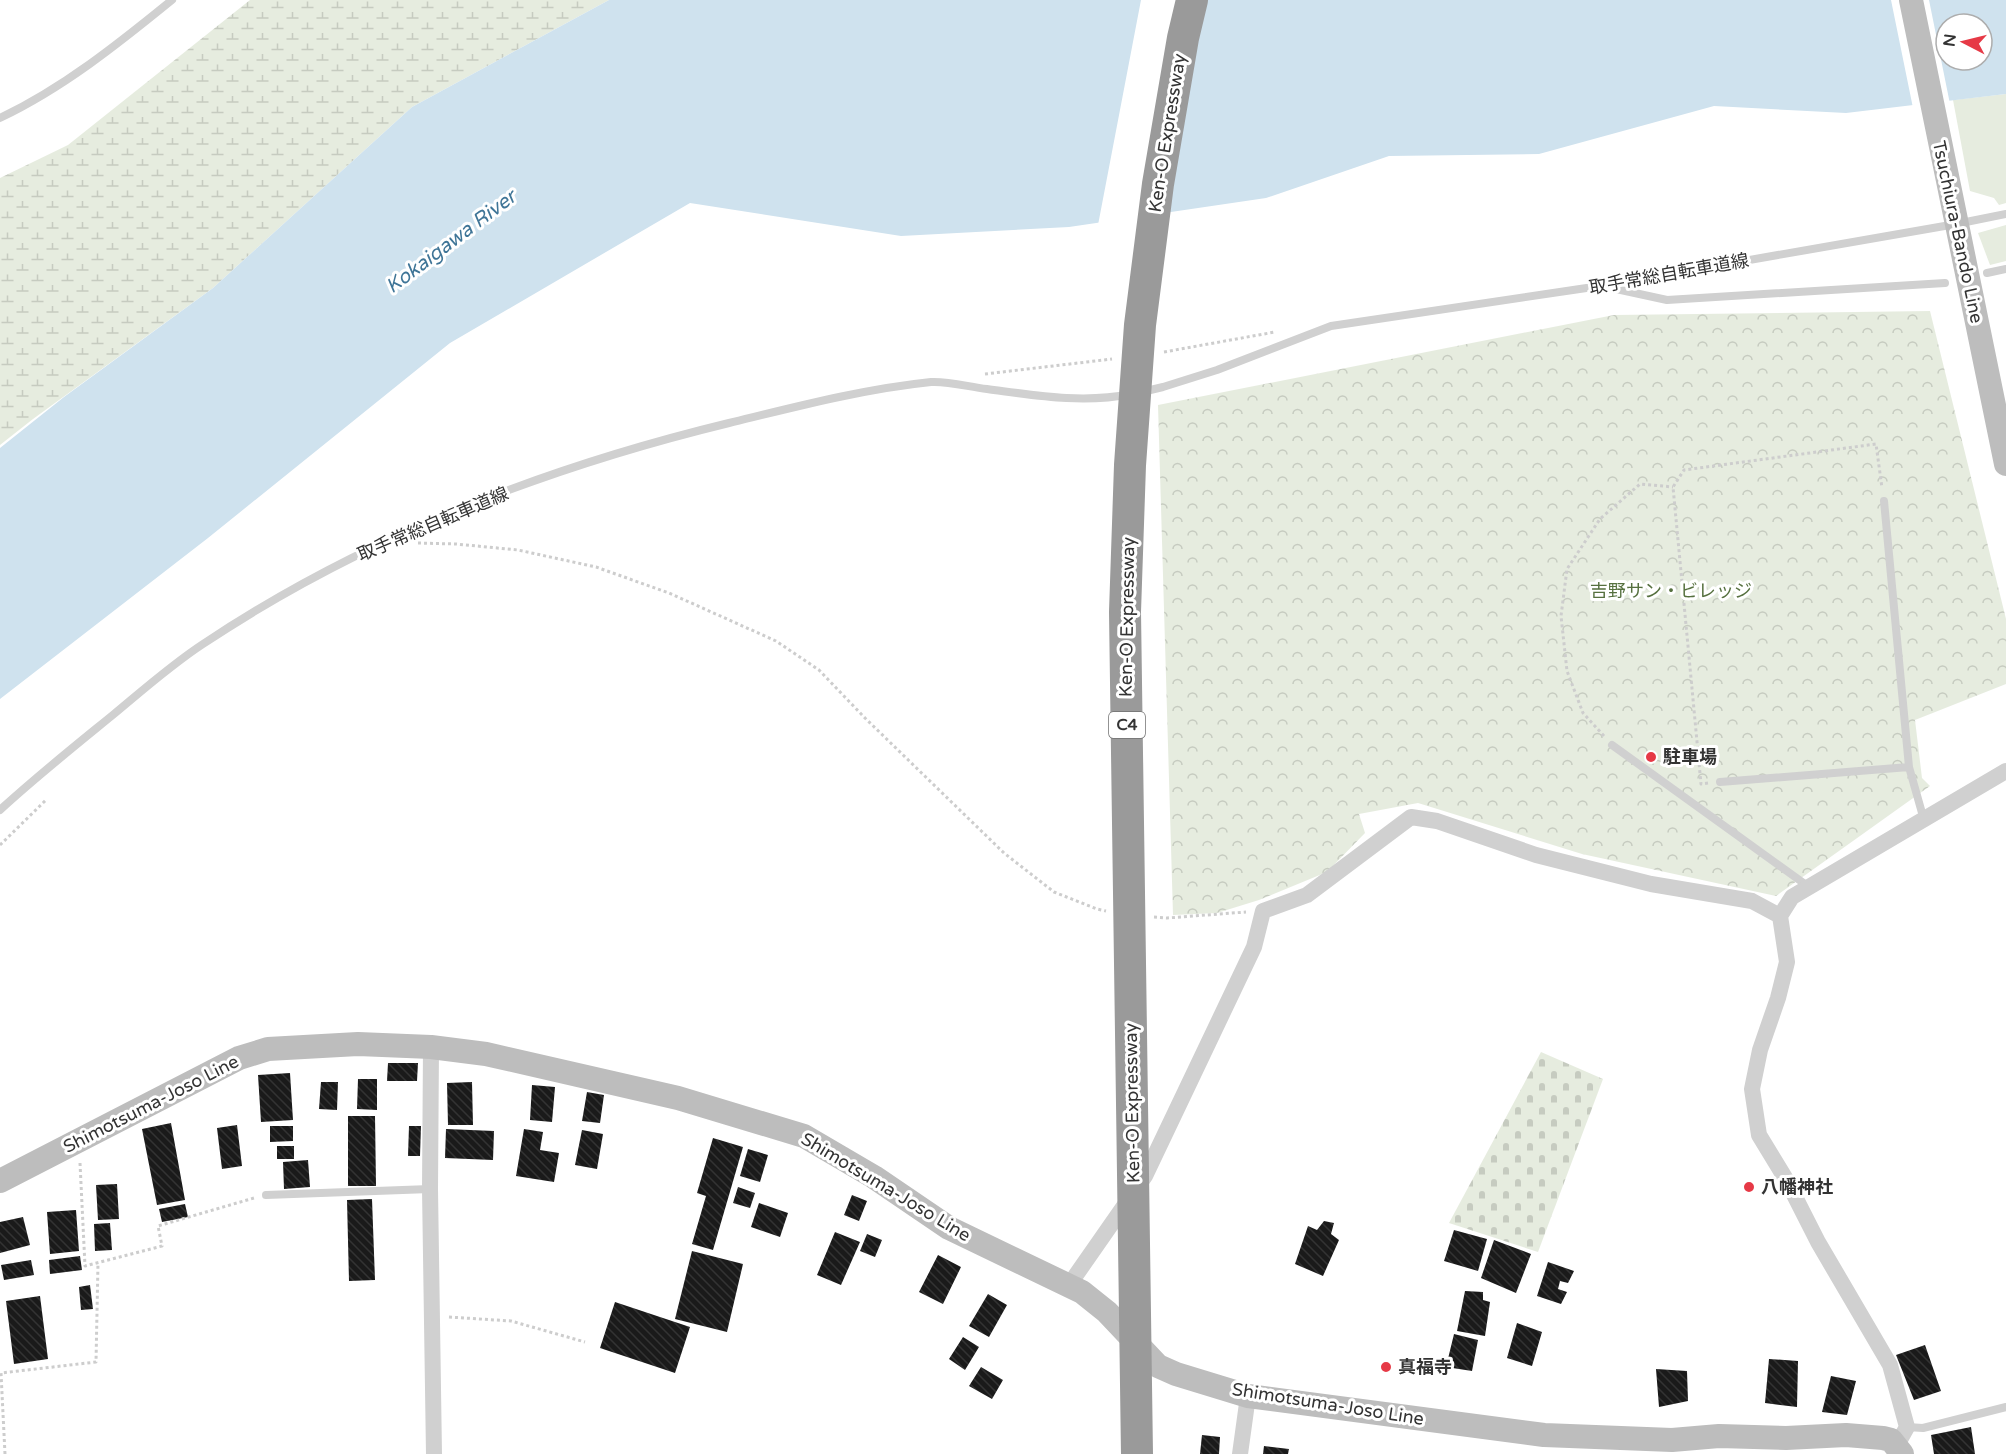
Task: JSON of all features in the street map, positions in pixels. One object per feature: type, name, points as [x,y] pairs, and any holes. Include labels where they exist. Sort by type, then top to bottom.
[{"type":"highway","name":"Ken-O Expressway","points":[[1137,1454],[1125,612],[1130,477],[1140,325],[1158,184],[1192,0]]},
{"type":"main road","name":"Tsuchiura-Bando Line","points":[[1911,0],[2006,464]]},
{"type":"main road","name":"Shimotsuma-Joso Line","points":[[0,1181],[239,1058],[268,1049],[358,1044],[431,1047],[486,1054],[678,1098],[804,1136],[874,1177],[949,1228],[1069,1284],[1107,1312],[1158,1365],[1176,1374],[1248,1396],[1544,1436],[1719,1441],[1846,1435],[1902,1442]]},
{"type":"street","points":[[1902,1442],[1890,1365],[1759,1135],[1752,1089],[1760,1050],[1778,998],[1787,962],[1780,916],[1792,897],[2006,771]]},
{"type":"street","points":[[1069,1284],[1145,1176],[1254,947],[1263,911],[1306,896],[1412,817],[1437,821],[1536,855],[1570,864],[1651,884],[1752,901],[1780,916]]},
{"type":"street","points":[[431,1047],[430,1189],[434,1454]]},
{"type":"street","points":[[1240,1454],[1248,1396]]},
{"type":"lane","points":[[0,118],[62,84],[121,42],[172,0]]},
{"type":"lane","name":"取手常総自転車道線","points":[[0,810],[34,779],[165,671],[275,600],[384,542],[443,516],[513,489],[634,448],[778,411],[852,395],[935,382],[1072,399],[1114,397],[1163,387],[1217,370],[1331,326],[1600,286],[1955,220],[2006,214]]},
{"type":"lane","points":[[1988,273],[2006,269]]},
{"type":"lane","points":[[1600,286],[1667,300],[1945,283]]},
{"type":"lane","points":[[1884,501],[1909,767],[1924,820]]},
{"type":"lane","points":[[1612,745],[1809,887]]},
{"type":"lane","points":[[1720,782],[1909,767]]},
{"type":"lane","points":[[266,1195],[430,1189]]},
{"type":"lane","points":[[1902,1442],[1923,1428],[2006,1407]]},
{"type":"path","points":[[1720,782],[1701,784],[1673,487],[1684,470],[1876,444],[1884,501]]},
{"type":"path","points":[[1612,745],[1583,713],[1568,671],[1561,616],[1567,569],[1600,519],[1640,484],[1673,487]]},
{"type":"path","points":[[384,542],[456,544],[518,550],[596,567],[669,592],[776,641],[819,670],[1004,853],[1054,892],[1108,911]]},
{"type":"path","points":[[0,845],[47,799]]},
{"type":"path","points":[[1144,915],[1167,918],[1263,911]]},
{"type":"path","points":[[79,1141],[85,1266],[162,1246],[158,1226],[266,1195]]},
{"type":"path","points":[[5,1454],[1,1373],[96,1362],[98,1263]]},
{"type":"path","points":[[433,1316],[511,1321],[585,1342]]},
{"type":"green space","points":[[250,0],[609,0],[412,107],[213,288],[0,445],[0,178],[68,145]]},
{"type":"green space","points":[[2006,94],[2006,203],[1999,205],[1994,198],[1970,191],[1953,100]]},
{"type":"green space","points":[[2006,225],[2006,261],[1990,265],[1978,233]]},
{"type":"green space","name":"吉野サン・ビレッジ","points":[[1930,311],[2006,619],[2006,684],[1915,720],[1922,778],[1930,786],[1776,896],[1582,854],[1418,803],[1359,814],[1365,833],[1327,872],[1259,900],[1217,913],[1173,915],[1158,405],[1614,315]]},
{"type":"green space","points":[[1541,1052],[1603,1079],[1538,1252],[1449,1223]]},
{"type":"water","name":"Kokaigawa River","points":[[609,0],[2006,0],[2006,94],[1846,113],[1714,106],[1539,154],[1389,156],[1266,198],[1069,227],[901,236],[690,203],[450,343],[208,538],[0,699],[0,448],[64,397],[213,288],[412,107]]},
{"type":"pier","points":[[1141,0],[1207,0],[1192,68],[1168,215],[1098,225]]},
{"type":"pier","points":[[1891,0],[1929,0],[1934,25],[1934,72],[1944,72],[1950,104],[1913,108]]},
{"type":"building","points":[[388,1063],[418,1063],[417,1081],[387,1081]]},
{"type":"building","points":[[290,1073],[293,1120],[261,1122],[258,1075]]},
{"type":"building","points":[[358,1079],[377,1079],[377,1110],[357,1109]]},
{"type":"building","points":[[321,1082],[338,1082],[337,1110],[319,1109]]},
{"type":"building","points":[[472,1082],[473,1125],[448,1125],[447,1083]]},
{"type":"building","points":[[532,1085],[555,1087],[552,1122],[530,1120]]},
{"type":"building","points":[[587,1092],[604,1095],[600,1123],[582,1121]]},
{"type":"building","points":[[348,1116],[375,1116],[376,1186],[348,1186]]},
{"type":"building","points":[[171,1123],[185,1200],[157,1205],[142,1129]]},
{"type":"building","points":[[237,1125],[242,1166],[222,1169],[217,1128]]},
{"type":"building","points":[[270,1126],[293,1126],[293,1141],[270,1142]]},
{"type":"building","points":[[409,1126],[421,1126],[420,1156],[408,1156]]},
{"type":"building","points":[[446,1129],[494,1131],[493,1160],[445,1158]]},
{"type":"building","points":[[524,1129],[543,1132],[540,1150],[559,1153],[554,1182],[516,1176]]},
{"type":"building","points":[[582,1130],[603,1134],[597,1169],[575,1165]]},
{"type":"building","points":[[713,1138],[743,1147],[713,1250],[692,1244],[706,1196],[697,1193]]},
{"type":"building","points":[[277,1146],[294,1146],[294,1159],[277,1159]]},
{"type":"building","points":[[748,1149],[768,1155],[760,1182],[740,1176]]},
{"type":"building","points":[[308,1160],[310,1187],[284,1189],[283,1162]]},
{"type":"building","points":[[117,1184],[119,1219],[98,1220],[96,1185]]},
{"type":"building","points":[[738,1187],[755,1193],[750,1208],[733,1203]]},
{"type":"building","points":[[852,1195],[867,1201],[859,1221],[844,1215]]},
{"type":"building","points":[[372,1199],[375,1280],[349,1281],[347,1200]]},
{"type":"building","points":[[759,1203],[788,1213],[780,1237],[751,1227]]},
{"type":"building","points":[[185,1204],[188,1217],[162,1222],[159,1209]]},
{"type":"building","points":[[76,1210],[79,1251],[50,1254],[47,1212]]},
{"type":"building","points":[[23,1217],[30,1245],[0,1253],[0,1222]]},
{"type":"building","points":[[1324,1221],[1334,1223],[1331,1234],[1339,1240],[1323,1276],[1295,1264],[1308,1226],[1317,1230]]},
{"type":"building","points":[[110,1223],[112,1250],[95,1251],[94,1224]]},
{"type":"building","points":[[1454,1230],[1487,1239],[1478,1271],[1444,1261]]},
{"type":"building","points":[[835,1232],[860,1242],[841,1285],[817,1275]]},
{"type":"building","points":[[867,1234],[882,1240],[875,1257],[860,1251]]},
{"type":"building","points":[[1494,1240],[1531,1254],[1516,1293],[1481,1278]]},
{"type":"building","points":[[692,1251],[743,1264],[727,1332],[675,1319]]},
{"type":"building","points":[[938,1255],[961,1267],[943,1304],[919,1292]]},
{"type":"building","points":[[80,1256],[82,1270],[50,1274],[49,1260]]},
{"type":"building","points":[[31,1260],[34,1275],[4,1280],[1,1265]]},
{"type":"building","points":[[1548,1262],[1574,1271],[1568,1283],[1560,1281],[1558,1289],[1567,1292],[1561,1304],[1537,1296]]},
{"type":"building","points":[[90,1285],[93,1309],[81,1310],[79,1287]]},
{"type":"building","points":[[1465,1291],[1483,1292],[1483,1300],[1490,1302],[1485,1336],[1457,1331]]},
{"type":"building","points":[[988,1294],[1007,1305],[989,1337],[969,1326]]},
{"type":"building","points":[[40,1296],[48,1359],[14,1364],[6,1301]]},
{"type":"building","points":[[615,1302],[690,1327],[675,1373],[600,1348]]},
{"type":"building","points":[[1517,1323],[1542,1332],[1532,1366],[1507,1358]]},
{"type":"building","points":[[1454,1334],[1478,1340],[1472,1371],[1446,1367]]},
{"type":"building","points":[[963,1337],[979,1347],[965,1370],[949,1359]]},
{"type":"building","points":[[1925,1345],[1941,1391],[1914,1400],[1896,1355]]},
{"type":"building","points":[[1769,1359],[1798,1361],[1797,1407],[1765,1403]]},
{"type":"building","points":[[981,1367],[1003,1380],[992,1399],[969,1386]]},
{"type":"building","points":[[1656,1369],[1687,1371],[1688,1401],[1659,1407]]},
{"type":"building","points":[[1831,1376],[1856,1381],[1847,1415],[1822,1412]]},
{"type":"building","points":[[1971,1427],[1975,1454],[1934,1454],[1931,1435]]},
{"type":"building","points":[[1202,1435],[1220,1437],[1219,1454],[1200,1454]]},
{"type":"building","points":[[1264,1446],[1289,1449],[1288,1454],[1263,1454]]},
{"type":"place","name":"駐車場","points":[[1651,757]]},
{"type":"place","name":"八幡神社","points":[[1749,1187]]},
{"type":"place","name":"真福寺","points":[[1386,1367]]}]
